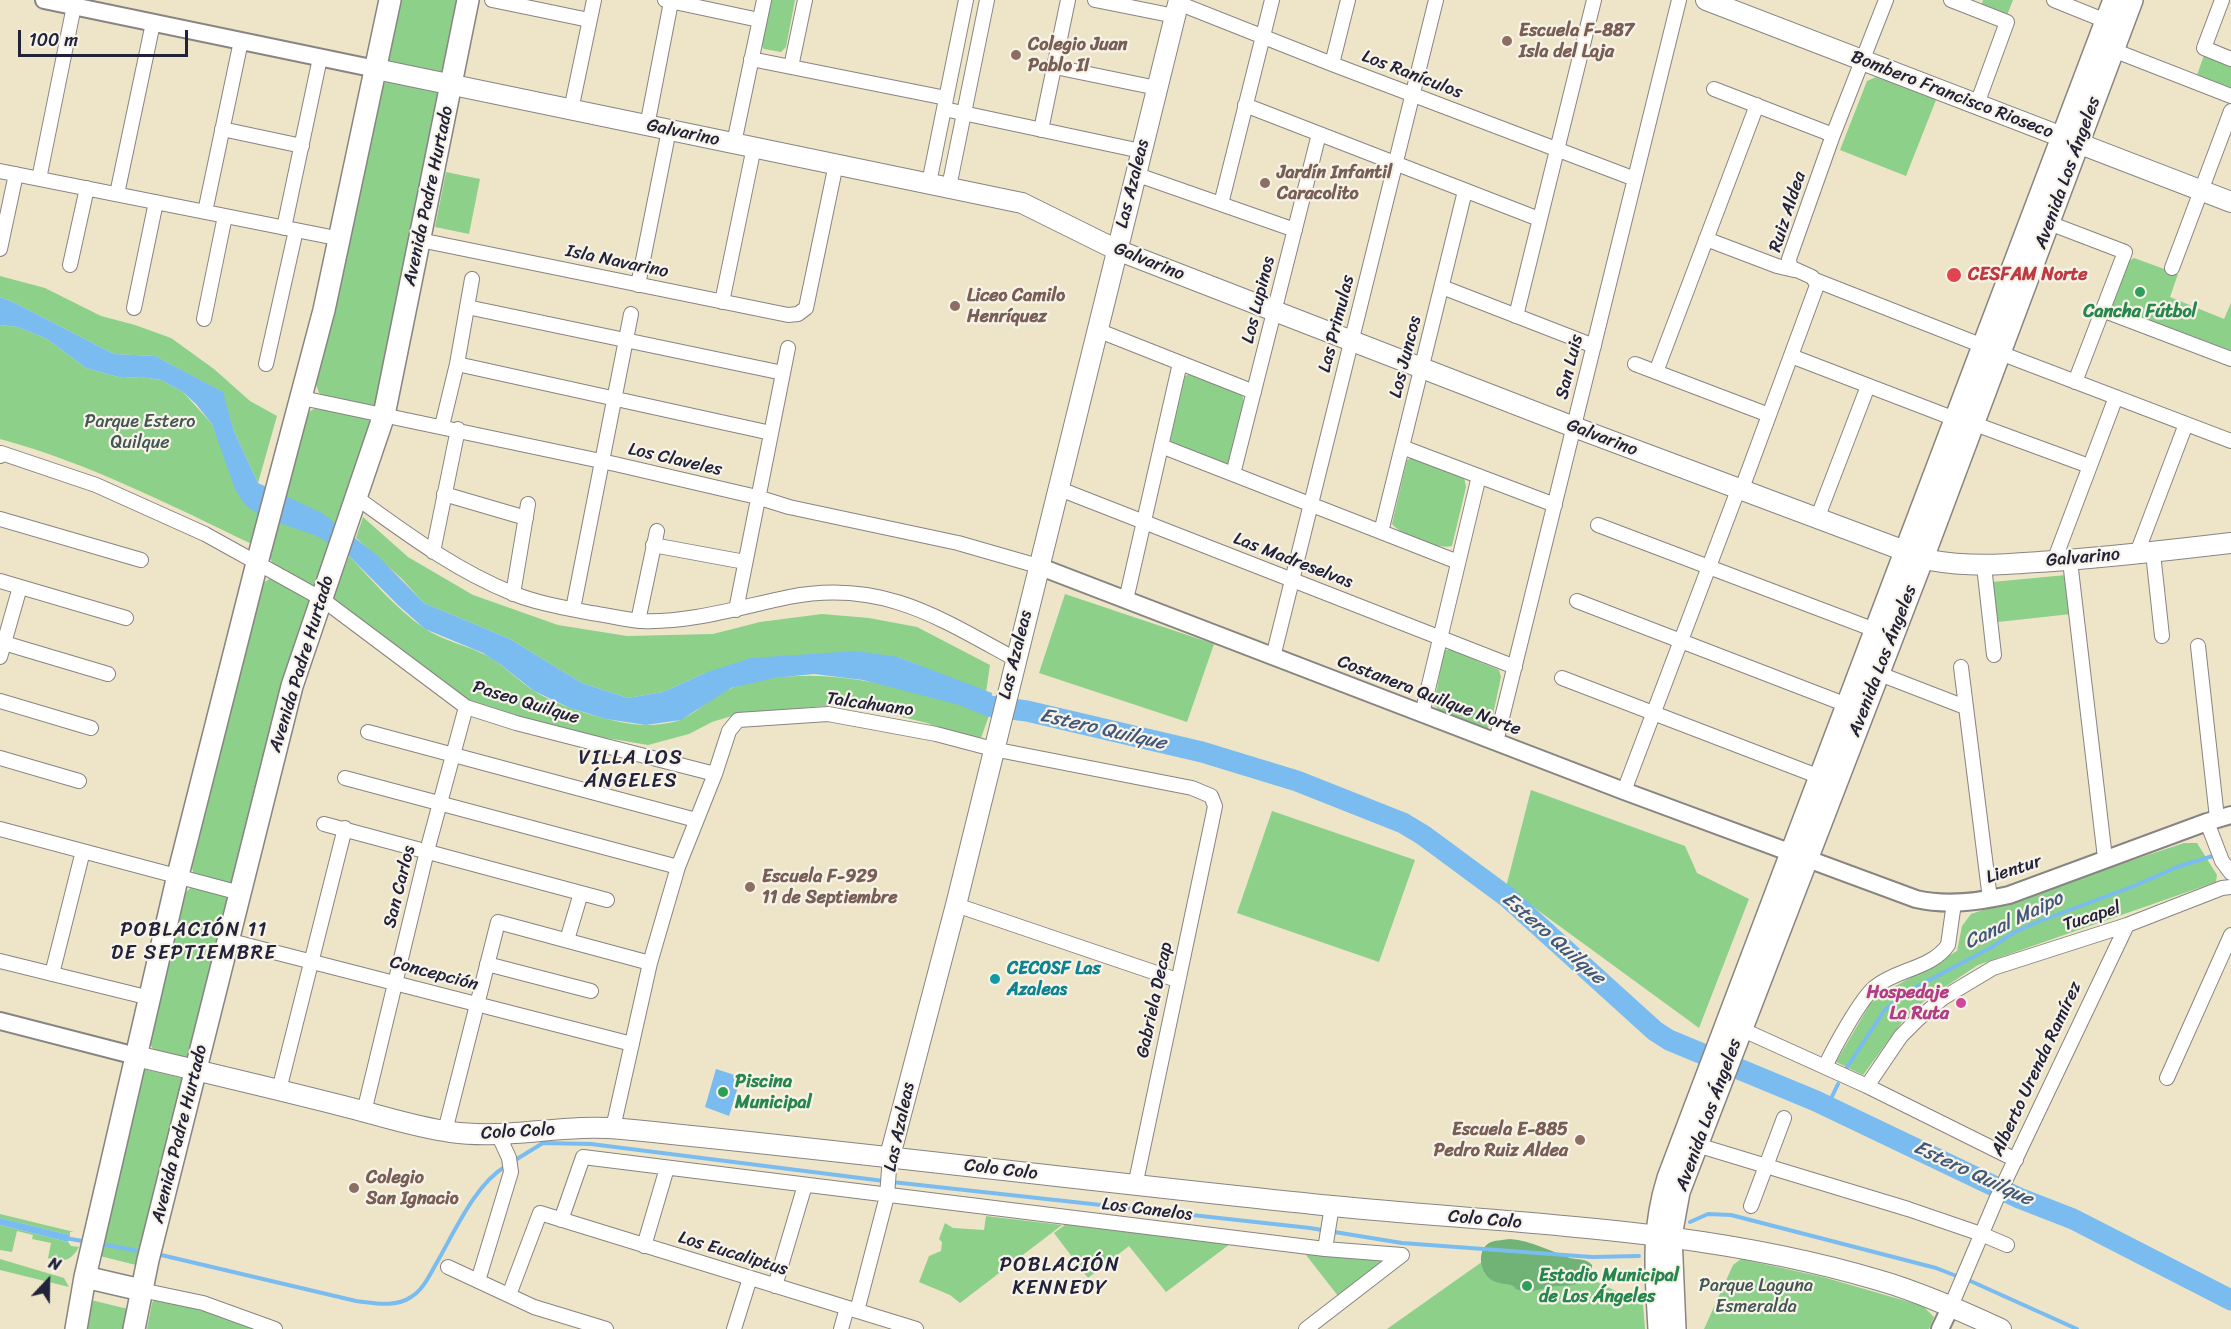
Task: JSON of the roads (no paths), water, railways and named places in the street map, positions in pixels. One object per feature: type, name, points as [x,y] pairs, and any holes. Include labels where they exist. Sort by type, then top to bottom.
[{"type":"main road","points":[[75,1329],[85,1276],[178,875],[341,239],[390,0]]},
{"type":"main road","name":"Avenida Padre Hurtado","points":[[134,1329],[149,1255],[292,686],[384,415],[468,0]]},
{"type":"main road","name":"Bombero Francisco Rioseco","points":[[1706,0],[2231,202]]},
{"type":"main road","name":"Avenida Los Ángeles","points":[[1991,349],[2049,223],[2070,140],[2114,0]]},
{"type":"main road","name":"Avenida Los Ángeles","points":[[1675,1329],[1659,1209],[1668,1178],[1716,1072],[2070,140],[2113,50],[2132,0]]},
{"type":"main road","name":"Las Azaleas","points":[[890,1164],[1177,6]]},
{"type":"main road","name":"Galvarino","points":[[376,69],[1012,200],[1031,206],[1117,250],[1574,427],[1914,555],[1949,563],[1984,566],[2062,561],[2231,543]]},
{"type":"main road","name":"Avenida Los Ángeles","points":[[1724,1051],[1741,1029],[1798,857],[1820,777],[1847,705],[1870,670],[1875,630],[1914,555]]},
{"type":"main road","name":"Colo Colo","points":[[136,1056],[445,1131],[498,1134],[614,1128],[890,1164],[1135,1185],[1331,1211],[1663,1235],[1752,1249],[1834,1267],[1882,1281],[1951,1306],[2001,1329]]},
{"type":"main road","name":"Avenida Los Ángeles","points":[[1659,1329],[1663,1235],[1697,1145],[1716,1072]]},
{"type":"main road","points":[[85,1276],[141,1290]]},
{"type":"street","name":"Galvarino","points":[[45,0],[74,6],[113,7],[153,22],[376,69]]},
{"type":"street","points":[[492,0],[554,6],[589,20]]},
{"type":"street","points":[[572,110],[594,0]]},
{"type":"street","points":[[734,143],[764,0]]},
{"type":"street","points":[[791,67],[805,0]]},
{"type":"street","points":[[929,183],[966,0]]},
{"type":"street","points":[[949,187],[987,0]]},
{"type":"street","points":[[1041,130],[1068,0]]},
{"type":"street","name":"Los Ranículos","points":[[1095,0],[1177,6],[1635,179]]},
{"type":"street","points":[[1221,204],[1272,0]]},
{"type":"street","points":[[1332,64],[1348,0]]},
{"type":"street","name":"Las Primulas","points":[[1273,657],[1436,0]]},
{"type":"street","points":[[1516,316],[1594,0]]},
{"type":"street","name":"San Luis","points":[[1496,742],[1679,0]]},
{"type":"street","name":"Ruiz Aldea","points":[[1886,0],[1833,135],[1789,259],[1790,267],[1815,280],[2231,441]]},
{"type":"street","points":[[1951,0],[1978,5],[2007,22],[1977,104]]},
{"type":"street","points":[[2054,0],[2106,21]]},
{"type":"street","points":[[2222,0],[2204,48],[2231,58]]},
{"type":"street","points":[[647,126],[667,1],[759,20]]},
{"type":"street","points":[[39,179],[74,6]]},
{"type":"street","points":[[117,194],[153,22]]},
{"type":"street","points":[[205,212],[241,41]]},
{"type":"street","points":[[2113,50],[2231,96]]},
{"type":"street","points":[[266,364],[302,146],[320,57]]},
{"type":"street","points":[[751,59],[945,104],[964,113],[1141,151]]},
{"type":"street","points":[[1055,67],[1157,88]]},
{"type":"street","points":[[1714,89],[1833,135]]},
{"type":"street","points":[[1245,105],[1539,219]]},
{"type":"street","points":[[1656,372],[1757,105]]},
{"type":"street","points":[[2172,268],[2231,111]]},
{"type":"street","points":[[222,129],[302,146]]},
{"type":"street","points":[[638,285],[669,130]]},
{"type":"street","name":"Los Lupinos","points":[[1233,474],[1319,134]]},
{"type":"street","points":[[722,302],[754,147]]},
{"type":"street","name":"Isla Navarino","points":[[420,240],[788,315],[798,314],[806,308],[836,164]]},
{"type":"street","points":[[0,171],[341,239]]},
{"type":"street","points":[[0,249],[16,174]]},
{"type":"street","points":[[1136,174],[1295,230]]},
{"type":"street","points":[[70,265],[87,188]]},
{"type":"street","name":"Los Juncos","points":[[1381,532],[1465,191]]},
{"type":"street","points":[[134,308],[156,202]]},
{"type":"street","points":[[204,319],[225,216]]},
{"type":"street","points":[[2049,223],[2125,252],[2075,382]]},
{"type":"street","points":[[1706,239],[1777,266],[1794,270]]},
{"type":"street","points":[[442,426],[457,364],[472,279]]},
{"type":"street","points":[[1624,791],[1769,415],[1816,288],[1815,280]]},
{"type":"street","points":[[1442,287],[1594,346]]},
{"type":"street","points":[[467,307],[783,374]]},
{"type":"street","points":[[2102,310],[2231,359]]},
{"type":"street","points":[[573,609],[631,314]]},
{"type":"street","points":[[1097,330],[1254,392]]},
{"type":"street","points":[[736,610],[788,348]]},
{"type":"street","points":[[1791,356],[2089,466]]},
{"type":"street","points":[[1126,600],[1180,363]]},
{"type":"street","points":[[457,364],[771,433]]},
{"type":"street","points":[[1635,364],[1769,415]]},
{"type":"street","points":[[1817,519],[1868,386]]},
{"type":"street","points":[[2105,858],[2062,561],[2089,466],[2116,397]]},
{"type":"street","name":"Los Claveles","points":[[302,398],[603,461],[757,497],[789,507],[958,543],[1038,566]]},
{"type":"street","points":[[2162,636],[2145,553],[2186,424]]},
{"type":"street","points":[[433,552],[458,429]]},
{"type":"street","points":[[1161,446],[1458,562]]},
{"type":"street","points":[[1402,447],[1555,505]]},
{"type":"street","name":"Paseo Quilque","points":[[1,455],[96,485],[205,534],[322,599],[466,707],[516,723],[715,774]]},
{"type":"street","points":[[1422,714],[1479,476]]},
{"type":"street","name":"Las Madreselvas","points":[[1057,488],[1515,667]]},
{"type":"street","points":[[444,494],[527,511],[513,594]]},
{"type":"street","points":[[354,508],[464,571],[513,594],[573,609],[638,621],[659,621],[736,610],[788,597],[823,592],[860,594],[904,603],[947,621],[1015,659]]},
{"type":"street","points":[[0,519],[141,560]]},
{"type":"street","points":[[1598,525],[1875,630]]},
{"type":"street","points":[[638,621],[655,538],[745,562]]},
{"type":"street","name":"Costanera Quilque Norte","points":[[1038,566],[1798,857]]},
{"type":"street","points":[[1984,566],[1994,655]]},
{"type":"street","points":[[0,581],[126,618]]},
{"type":"street","points":[[20,587],[2,650],[108,674]]},
{"type":"street","points":[[1577,601],[1847,705]]},
{"type":"street","points":[[2198,646],[2218,818],[2219,855],[2231,873]]},
{"type":"street","points":[[1961,667],[1990,899]]},
{"type":"street","points":[[1870,670],[1965,707]]},
{"type":"street","points":[[1562,678],[1820,777]]},
{"type":"street","points":[[0,702],[91,728]]},
{"type":"street","name":"San Carlos","points":[[364,1112],[427,851],[466,707]]},
{"type":"street","name":"Talcahuano","points":[[614,1128],[650,963],[678,867],[715,774],[729,731],[738,720],[828,714],[936,734],[993,749],[1192,788],[1211,796],[1215,806],[1212,821]]},
{"type":"street","points":[[368,732],[696,820]]},
{"type":"street","points":[[0,758],[79,781]]},
{"type":"street","points":[[345,778],[678,867]]},
{"type":"street","name":"Lientur","points":[[1798,857],[1906,897],[1928,902],[1953,903],[2008,895],[2218,818]]},
{"type":"street","name":"Gabriela Decap","points":[[1135,1185],[1212,821]]},
{"type":"street","points":[[324,824],[607,900]]},
{"type":"street","points":[[279,1090],[345,828]]},
{"type":"street","points":[[0,830],[240,893]]},
{"type":"street","points":[[52,974],[83,851]]},
{"type":"street","name":"Tucapel","points":[[1867,1086],[1901,1036],[1943,998],[1993,968],[2127,925],[2222,888],[2231,887]]},
{"type":"street","points":[[567,940],[581,893]]},
{"type":"street","points":[[1825,1067],[1869,993],[1882,982],[1930,961],[1948,945],[1953,903]]},
{"type":"street","points":[[956,905],[1177,980]]},
{"type":"street","points":[[445,1131],[498,922],[650,963]]},
{"type":"street","name":"Alberto Urenda Ramírez","points":[[1940,1329],[1996,1200],[2127,925]]},
{"type":"street","points":[[2166,1078],[2231,935]]},
{"type":"street","name":"Concepción","points":[[227,940],[632,1044]]},
{"type":"street","points":[[0,961],[150,998]]},
{"type":"street","points":[[487,964],[591,991]]},
{"type":"street","points":[[2217,965],[2231,971]]},
{"type":"street","name":"Colo Colo","points":[[0,1021],[136,1056]]},
{"type":"street","points":[[1741,1029],[1867,1086],[2016,1160]]},
{"type":"street","points":[[1751,1206],[1784,1118]]},
{"type":"street","points":[[478,1281],[509,1179],[510,1163],[498,1134]]},
{"type":"street","points":[[1697,1145],[1908,1209],[2007,1245]]},
{"type":"street","name":"Los Canelos","points":[[561,1220],[583,1157],[805,1185],[888,1192],[1325,1249],[1402,1255],[1305,1329]]},
{"type":"street","name":"Las Azaleas","points":[[841,1329],[852,1309],[888,1192],[890,1164]]},
{"type":"street","points":[[644,1246],[667,1168]]},
{"type":"street","points":[[774,1286],[805,1185]]},
{"type":"street","points":[[1325,1249],[1331,1211]]},
{"type":"street","name":"Los Eucaliptus","points":[[510,1295],[540,1213],[916,1329]]},
{"type":"street","points":[[448,1267],[534,1307],[606,1329]]},
{"type":"street","points":[[734,1329],[750,1278]]},
{"type":"street","points":[[141,1290],[203,1304],[275,1329]]},
{"type":"water","points":[[0,297],[114,354],[155,356],[223,392],[234,431],[258,483],[322,513],[377,555],[424,603],[510,639],[582,683],[628,698],[663,692],[705,673],[751,658],[856,651],[898,657],[992,693],[990,713],[863,680],[814,674],[774,678],[731,688],[681,720],[646,725],[606,719],[570,708],[534,691],[483,653],[425,629],[349,556],[317,536],[262,517],[245,505],[235,489],[212,424],[183,392],[161,380],[140,377],[122,378],[86,368],[47,339],[18,327],[0,325]]},
{"type":"water","name":"Piscina Municipal","points":[[716,1069],[741,1077],[729,1116],[705,1107]]},
{"type":"water","points":[[0,1218],[70,1235],[68,1242],[0,1225]]},
{"type":"waterway","name":"Estero Quilque","points":[[965,696],[989,706],[1027,711],[1202,752],[1297,781],[1403,823],[1423,835],[1507,897],[1655,1031],[1669,1040],[1816,1101],[2019,1198],[2073,1219],[2231,1300]]},
{"type":"waterway","name":"Canal Maipo","points":[[1846,1069],[1884,1011],[1905,993],[1990,948],[2015,932],[2177,867],[2216,855]]},
{"type":"waterway","points":[[1827,1107],[1838,1084]]},
{"type":"waterway","points":[[512,1162],[543,1143],[591,1144],[884,1181]]},
{"type":"waterway","points":[[157,1254],[356,1301],[398,1303],[411,1297],[422,1287],[475,1197],[495,1174],[506,1166]]},
{"type":"waterway","points":[[892,1182],[1310,1228],[1402,1243],[1592,1257],[1639,1256]]},
{"type":"waterway","points":[[1690,1222],[1708,1214],[1731,1215],[1936,1268],[1959,1277]]},
{"type":"waterway","points":[[65,1238],[88,1242]]},
{"type":"waterway","points":[[101,1244],[144,1252]]},
{"type":"waterway","points":[[1966,1279],[2077,1329]]},
{"type":"place","name":"Escuela F-887 Isla del Laja","points":[[1507,41]]},
{"type":"place","name":"Colegio Juan Pablo II","points":[[1016,55]]},
{"type":"place","name":"Jardín Infantil Caracolito","points":[[1265,183]]},
{"type":"place","name":"CESFAM Norte","points":[[1954,275]]},
{"type":"place","name":"Cancha Fútbol","points":[[2140,292]]},
{"type":"place","name":"Liceo Camilo Henríquez","points":[[955,306]]},
{"type":"place","name":"Escuela F-929 11 de Septiembre","points":[[750,887]]},
{"type":"place","name":"CECOSF Las Azaleas","points":[[995,979]]},
{"type":"place","name":"Hospedaje La Ruta","points":[[1961,1003]]},
{"type":"place","name":"Piscina Municipal","points":[[723,1092]]},
{"type":"place","name":"Escuela E-885 Pedro Ruiz Aldea","points":[[1580,1140]]},
{"type":"place","name":"Colegio San Ignacio","points":[[354,1188]]},
{"type":"place","name":"Estadio Municipal de Los Ángeles","points":[[1527,1286]]},
{"type":"district","name":"VILLA LOS ÁNGELES","points":[[631,770]]},
{"type":"district","name":"POBLACIÓN 11 DE SEPTIEMBRE","points":[[194,942]]},
{"type":"district","name":"POBLACIÓN KENNEDY","points":[[1060,1278]]},
{"type":"park label","name":"Parque Estero Quilque","points":[[140,432]]},
{"type":"park label","name":"Parque Laguna Esmeralda","points":[[1756,1296]]}]
